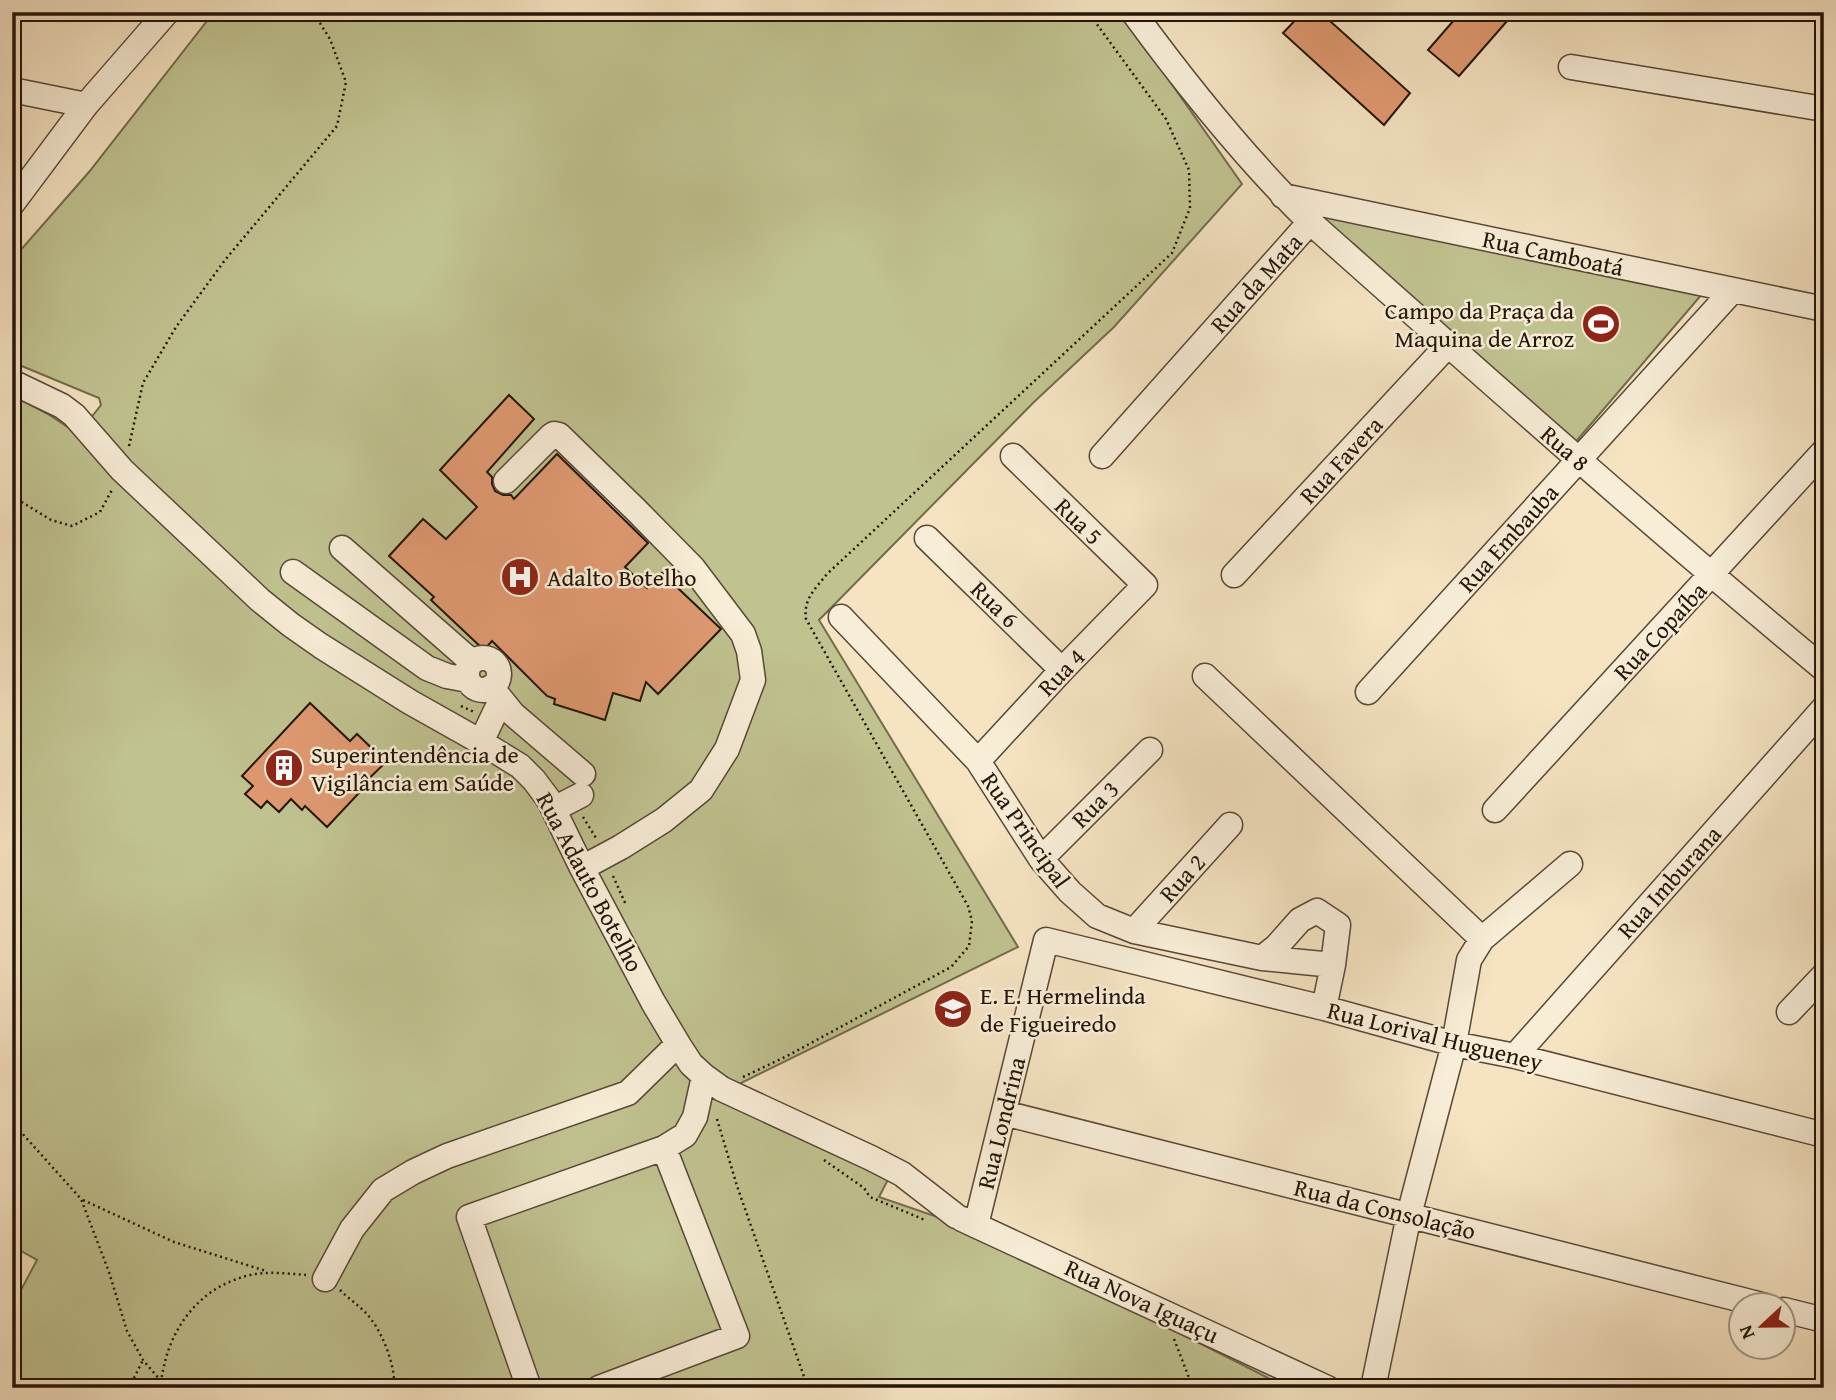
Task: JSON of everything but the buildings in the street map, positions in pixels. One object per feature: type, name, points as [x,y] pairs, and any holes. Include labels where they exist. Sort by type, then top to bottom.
[{"type":"street","points":[[12,204],[86,105],[167,12]]},
{"type":"street","name":"Rua da Mata","points":[[1102,456],[1310,222],[1283,196],[1189,88],[1133,12]]},
{"type":"street","points":[[1571,67],[1824,109]]},
{"type":"street","points":[[12,90],[86,105]]},
{"type":"street","name":"Rua Camboatá","points":[[1283,196],[1824,309]]},
{"type":"street","name":"Rua 8","points":[[1310,222],[1711,576],[1824,669]]},
{"type":"street","name":"Rua Embauba","points":[[1368,692],[1732,290]]},
{"type":"street","name":"Rua Favera","points":[[1234,575],[1448,345]]},
{"type":"street","name":"Rua Adauto Botelho","points":[[12,372],[75,395],[94,414],[124,467]]},
{"type":"street","name":"Rua Adauto Botelho","points":[[12,382],[62,405],[74,415],[144,489],[260,600],[291,625],[410,702],[520,766],[542,788],[554,809],[582,868],[678,1044],[691,1064],[713,1083]]},
{"type":"street","points":[[506,481],[551,436],[559,435],[693,568],[743,634],[749,651],[753,680],[727,749],[701,790],[664,820],[582,868]]},
{"type":"street","name":"Rua Copaíba","points":[[1495,810],[1824,451]]},
{"type":"street","name":"Rua 5","points":[[1013,456],[1145,585]]},
{"type":"street","name":"Rua 6","points":[[927,538],[1062,670]]},
{"type":"street","points":[[342,548],[538,736],[582,784],[554,809]]},
{"type":"street","points":[[293,572],[427,668],[447,676],[481,683]]},
{"type":"street","name":"Rua 4","points":[[978,761],[1145,585]]},
{"type":"street","name":"Rua Principal","points":[[841,617],[978,761],[1041,859],[1070,892],[1097,916],[1134,931],[1262,958],[1333,965]]},
{"type":"street","points":[[1205,676],[1482,939]]},
{"type":"street","points":[[455,727],[481,683]]},
{"type":"street","points":[[481,683],[481,742]]},
{"type":"street","name":"Rua Imburana","points":[[1515,1056],[1824,708]]},
{"type":"street","name":"Rua 3","points":[[1041,859],[1150,750]]},
{"type":"street","name":"Rua 2","points":[[1134,931],[1230,825]]},
{"type":"street","points":[[1374,1388],[1409,1215],[1454,1044],[1469,960],[1482,939],[1570,864]]},
{"type":"street","points":[[1262,958],[1277,946],[1300,920],[1317,911],[1338,925],[1324,1008]]},
{"type":"street","name":"Rua Lorival Hugueney","points":[[1046,940],[1824,1135]]},
{"type":"street","name":"Rua Londrina","points":[[966,1220],[1004,1113],[1046,940]]},
{"type":"street","points":[[1789,1012],[1824,975]]},
{"type":"street","points":[[325,1279],[352,1229],[383,1190],[447,1156],[628,1093],[678,1044]]},
{"type":"street","points":[[529,1388],[469,1217],[664,1148],[685,1135],[713,1083]]},
{"type":"street","name":"Rua Nova Iguaçu","points":[[713,1083],[902,1174],[966,1220],[1327,1388]]},
{"type":"street","name":"Rua da Consolação","points":[[1004,1113],[1728,1296]]},
{"type":"street","points":[[599,1388],[737,1336],[664,1148]]},
{"type":"street","points":[[1798,1314],[1824,1320]]},
{"type":"path","points":[[12,496],[51,520],[72,526],[100,512],[124,467],[143,383],[176,327],[225,260],[337,126],[346,82],[330,39],[313,12]]},
{"type":"path","points":[[713,1083],[717,1122],[808,1388]]},
{"type":"path","points":[[12,1122],[81,1199],[127,1331],[143,1360],[161,1381]]},
{"type":"path","points":[[81,1199],[174,1242],[269,1272],[325,1279],[367,1314],[386,1346],[394,1388]]},
{"type":"path","points":[[161,1388],[167,1348],[183,1319],[207,1295],[236,1279],[269,1272]]},
{"type":"path","points":[[130,1388],[143,1360]]},
{"type":"green space","points":[[214,12],[1121,12],[1242,184],[1114,327],[1034,402],[819,620],[1018,947],[739,1084],[896,1164],[879,1197],[955,1223],[1075,1280],[1288,1388],[12,1388],[12,1307],[37,1260],[12,1246],[12,395],[78,434],[101,405],[99,398],[12,362],[12,260],[89,172]]},
{"type":"green space","points":[[1308,211],[1709,286],[1573,445]]},
{"type":"place","name":"Campo da Praça da Maquina de Arroz","points":[[1601,324]]},
{"type":"place","name":"Adalto Botelho","points":[[520,577]]},
{"type":"place","name":"Superintendência de Vigilância em Saúde","points":[[284,768]]},
{"type":"place","name":"E. E. Hermelinda de Figueiredo","points":[[953,1009]]}]
